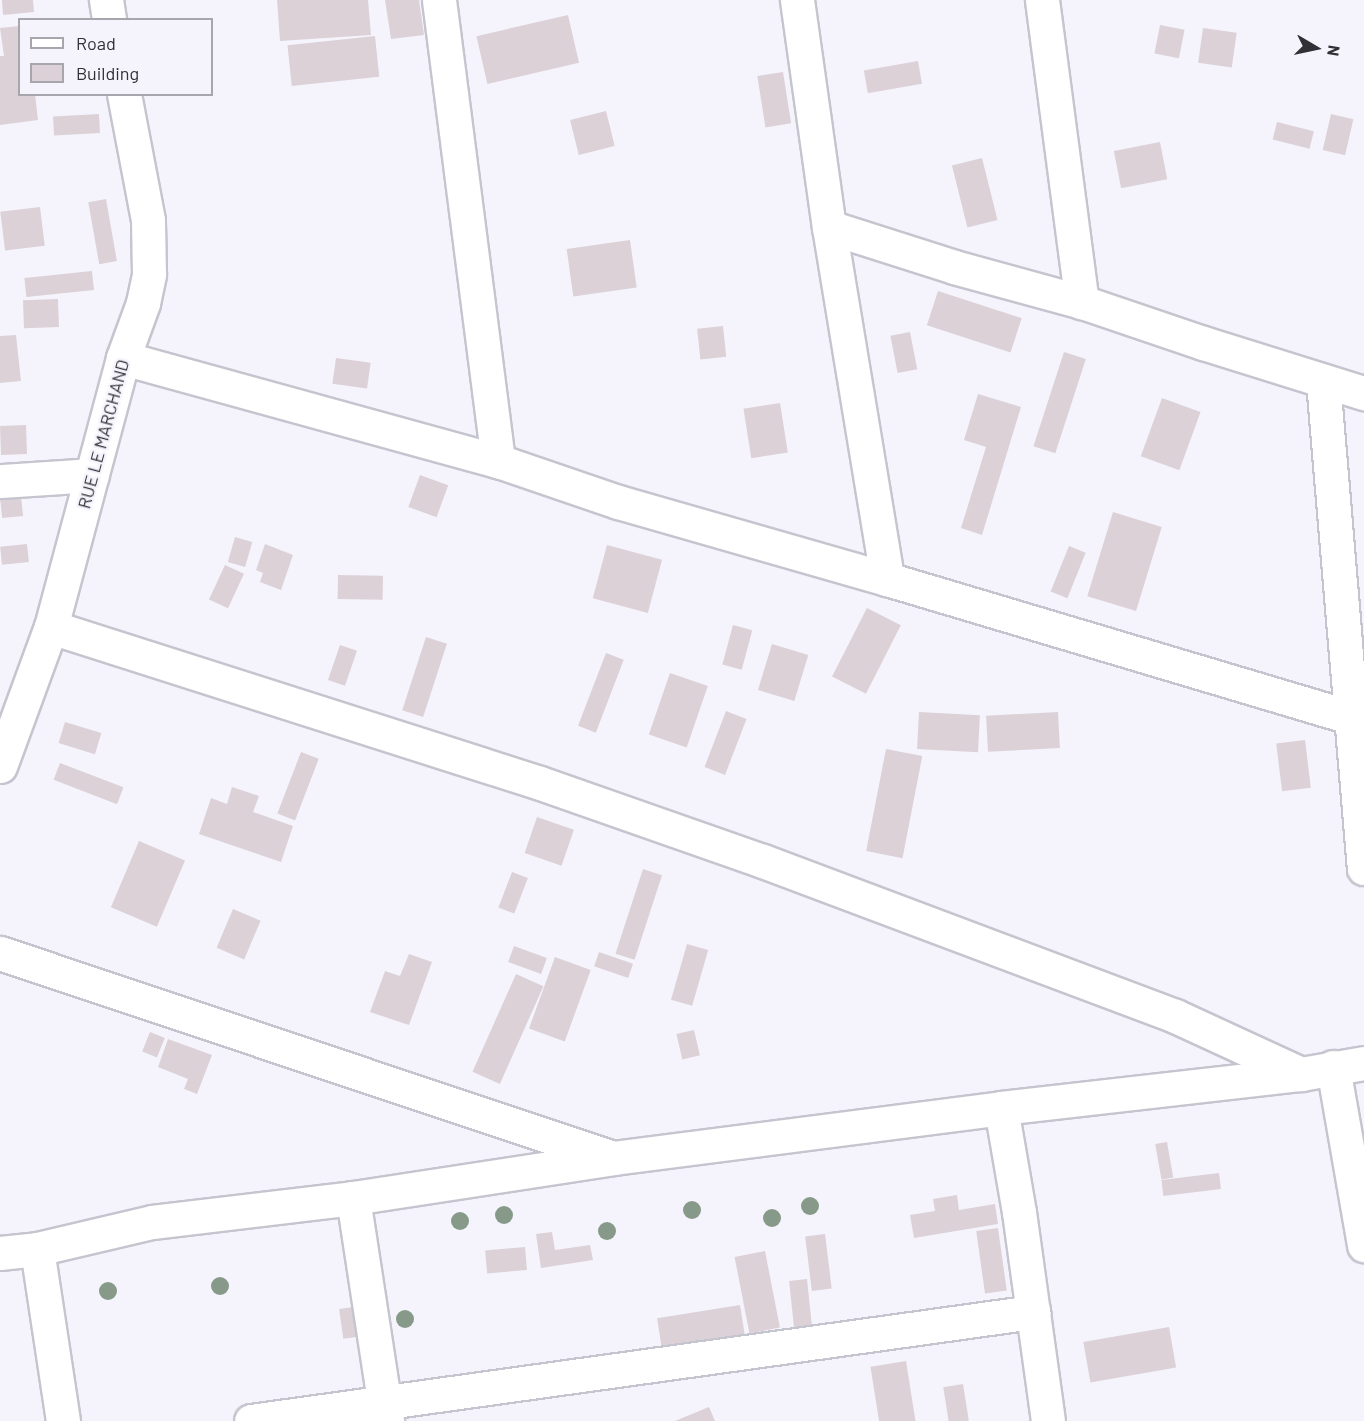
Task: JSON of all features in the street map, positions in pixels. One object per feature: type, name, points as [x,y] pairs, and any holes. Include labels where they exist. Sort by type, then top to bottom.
[{"type":"street","points":[[106,0],[110,18]]},
{"type":"street","points":[[439,0],[498,461]]},
{"type":"street","points":[[797,0],[829,227],[887,579]]},
{"type":"street","points":[[1042,0],[1082,302]]},
{"type":"street","name":"RUE LE MARCHAND","points":[[0,766],[51,627],[123,358],[143,303],[149,274],[148,220],[124,96]]},
{"type":"street","points":[[829,227],[954,267],[1082,302],[1364,393]]},
{"type":"street","points":[[123,358],[498,461],[618,502],[887,579],[1349,717]]},
{"type":"street","points":[[1323,381],[1349,717],[1364,868]]},
{"type":"street","points":[[0,481],[92,475]]},
{"type":"street","points":[[51,627],[540,783],[763,861],[1175,1016],[1301,1074]]},
{"type":"street","points":[[0,953],[613,1158]]},
{"type":"street","points":[[0,1253],[37,1249],[152,1222],[353,1197],[613,1158],[1001,1108],[1301,1074],[1348,1065],[1364,1245]]},
{"type":"street","points":[[1001,1108],[1048,1421]]},
{"type":"street","points":[[353,1197],[386,1412]]},
{"type":"street","points":[[37,1249],[63,1421]]},
{"type":"street","points":[[251,1421],[386,1412],[1033,1312]]},
{"type":"building","points":[[2,0],[33,0],[34,12],[3,15]]},
{"type":"building","points":[[277,0],[368,0],[371,35],[280,41]]},
{"type":"building","points":[[385,0],[419,0],[424,35],[391,39]]},
{"type":"building","points":[[568,15],[579,63],[487,84],[476,36]]},
{"type":"building","points":[[1160,25],[1185,30],[1179,58],[1154,53]]},
{"type":"building","points":[[18,26],[18,96],[35,96],[38,120],[0,125],[0,56],[4,56],[0,28]]},
{"type":"building","points":[[1203,28],[1237,33],[1232,67],[1198,63]]},
{"type":"building","points":[[375,36],[379,77],[292,86],[287,45]]},
{"type":"building","points":[[918,61],[922,84],[868,93],[864,71]]},
{"type":"building","points":[[783,72],[791,123],[765,127],[757,76]]},
{"type":"building","points":[[606,111],[615,146],[579,155],[570,120]]},
{"type":"building","points":[[99,114],[100,133],[54,135],[53,116]]},
{"type":"building","points":[[1331,114],[1353,119],[1345,155],[1323,150]]},
{"type":"building","points":[[1277,122],[1314,131],[1310,149],[1273,139]]},
{"type":"building","points":[[1160,142],[1167,179],[1121,188],[1114,151]]},
{"type":"building","points":[[982,158],[997,220],[967,228],[952,165]]},
{"type":"building","points":[[106,199],[117,261],[99,264],[88,202]]},
{"type":"building","points":[[40,207],[45,246],[5,251],[0,212]]},
{"type":"building","points":[[630,240],[637,288],[573,296],[567,249]]},
{"type":"building","points":[[92,271],[94,290],[26,297],[24,278]]},
{"type":"building","points":[[938,291],[1022,318],[1011,352],[927,325]]},
{"type":"building","points":[[58,299],[59,327],[24,328],[23,300]]},
{"type":"building","points":[[723,326],[726,357],[700,360],[697,329]]},
{"type":"building","points":[[910,332],[917,369],[898,373],[890,336]]},
{"type":"building","points":[[16,335],[21,381],[0,383],[0,336]]},
{"type":"building","points":[[1064,352],[1086,359],[1055,453],[1033,446]]},
{"type":"building","points":[[336,358],[371,363],[367,389],[332,384]]},
{"type":"building","points":[[978,394],[1021,407],[982,535],[961,528],[986,447],[964,440]]},
{"type":"building","points":[[1162,398],[1201,412],[1179,470],[1141,456]]},
{"type":"building","points":[[780,403],[788,452],[751,458],[743,409]]},
{"type":"building","points":[[26,425],[27,454],[1,455],[0,426]]},
{"type":"building","points":[[420,475],[448,485],[437,517],[408,507]]},
{"type":"building","points":[[21,496],[23,516],[2,518],[0,498]]},
{"type":"building","points":[[1113,512],[1162,527],[1136,611],[1087,596]]},
{"type":"building","points":[[235,537],[252,542],[245,567],[228,562]]},
{"type":"building","points":[[27,544],[29,562],[2,565],[0,547]]},
{"type":"building","points":[[265,544],[293,555],[281,590],[260,582],[263,573],[256,570]]},
{"type":"building","points":[[607,545],[662,560],[648,613],[593,598]]},
{"type":"building","points":[[1069,546],[1086,553],[1067,598],[1051,591]]},
{"type":"building","points":[[225,565],[244,574],[228,608],[209,599]]},
{"type":"building","points":[[338,575],[383,576],[383,600],[338,599]]},
{"type":"building","points":[[867,608],[901,625],[866,694],[832,677]]},
{"type":"building","points":[[733,625],[752,630],[742,670],[722,665]]},
{"type":"building","points":[[426,637],[447,644],[423,717],[402,710]]},
{"type":"building","points":[[772,644],[808,655],[794,701],[758,690]]},
{"type":"building","points":[[340,645],[357,651],[345,686],[328,680]]},
{"type":"building","points":[[606,653],[624,660],[596,733],[578,726]]},
{"type":"building","points":[[670,673],[708,686],[687,747],[649,734]]},
{"type":"building","points":[[726,711],[747,719],[725,775],[704,767]]},
{"type":"building","points":[[919,712],[980,715],[978,752],[917,749]]},
{"type":"building","points":[[1058,712],[1060,748],[988,752],[986,716]]},
{"type":"building","points":[[65,722],[101,733],[95,754],[59,743]]},
{"type":"building","points":[[1305,740],[1311,788],[1282,791],[1276,744]]},
{"type":"building","points":[[886,749],[922,756],[902,858],[866,851]]},
{"type":"building","points":[[301,752],[319,759],[295,820],[277,814]]},
{"type":"building","points":[[60,763],[123,787],[117,804],[54,780]]},
{"type":"building","points":[[232,787],[259,796],[253,812],[293,826],[281,862],[199,834],[211,798],[227,804]]},
{"type":"building","points":[[537,817],[574,830],[562,866],[525,853]]},
{"type":"building","points":[[139,841],[185,861],[157,927],[111,907]]},
{"type":"building","points":[[643,869],[662,875],[635,960],[615,954]]},
{"type":"building","points":[[512,872],[528,878],[514,914],[498,907]]},
{"type":"building","points":[[233,909],[261,921],[244,959],[217,948]]},
{"type":"building","points":[[687,944],[708,950],[692,1006],[671,1000]]},
{"type":"building","points":[[514,946],[547,958],[541,974],[508,962]]},
{"type":"building","points":[[599,952],[633,964],[628,978],[594,966]]},
{"type":"building","points":[[409,954],[432,962],[409,1025],[370,1012],[385,971],[400,976]]},
{"type":"building","points":[[555,957],[591,970],[565,1041],[529,1028]]},
{"type":"building","points":[[516,974],[543,986],[500,1084],[472,1072]]},
{"type":"building","points":[[694,1030],[700,1055],[682,1059],[676,1034]]},
{"type":"building","points":[[150,1032],[165,1038],[157,1057],[142,1051]]},
{"type":"building","points":[[168,1039],[212,1055],[197,1094],[184,1089],[188,1079],[158,1067]]},
{"type":"building","points":[[1167,1142],[1173,1177],[1161,1180],[1155,1144]]},
{"type":"building","points":[[1219,1173],[1221,1189],[1163,1196],[1161,1180]]},
{"type":"building","points":[[957,1195],[959,1210],[995,1204],[998,1224],[914,1238],[910,1215],[935,1211],[933,1199]]},
{"type":"building","points":[[998,1228],[1007,1290],[985,1293],[976,1231]]},
{"type":"building","points":[[552,1232],[555,1250],[590,1245],[593,1260],[541,1268],[536,1234]]},
{"type":"building","points":[[825,1234],[832,1289],[812,1291],[805,1236]]},
{"type":"building","points":[[525,1247],[527,1270],[487,1273],[485,1250]]},
{"type":"building","points":[[765,1251],[780,1328],[749,1333],[735,1257]]},
{"type":"building","points":[[807,1279],[812,1326],[794,1328],[789,1281]]},
{"type":"building","points":[[740,1305],[745,1337],[662,1350],[657,1318]]},
{"type":"building","points":[[354,1307],[358,1337],[343,1339],[339,1309]]},
{"type":"building","points":[[1169,1327],[1176,1367],[1090,1382],[1083,1342]]},
{"type":"building","points":[[906,1361],[916,1421],[879,1421],[870,1367]]},
{"type":"building","points":[[963,1384],[969,1421],[949,1421],[943,1387]]},
{"type":"building","points":[[709,1407],[715,1421],[675,1421]]}]
